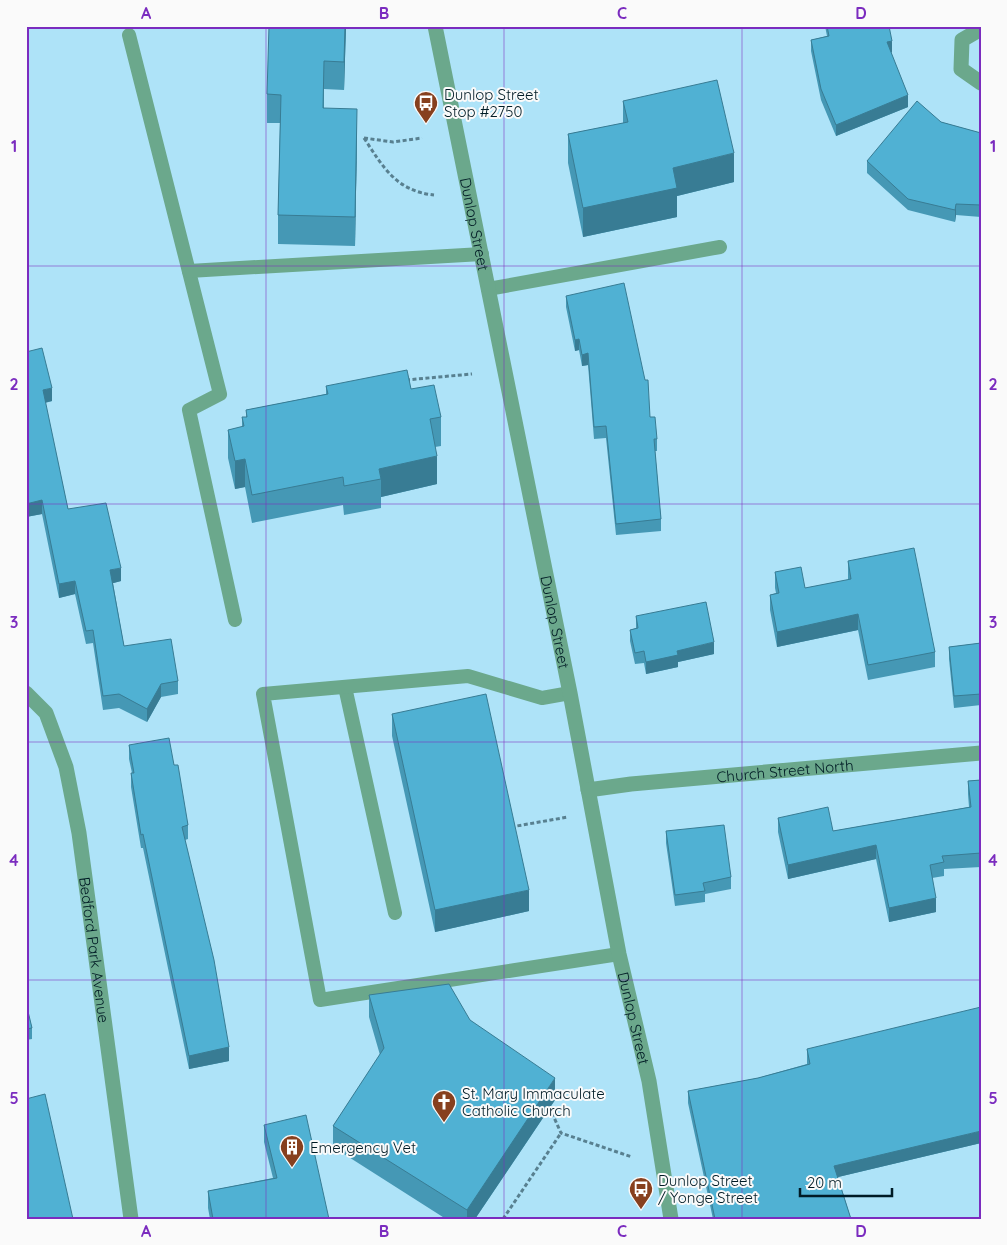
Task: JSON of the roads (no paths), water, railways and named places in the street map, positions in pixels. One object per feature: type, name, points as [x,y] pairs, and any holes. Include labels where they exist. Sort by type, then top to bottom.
[{"type":"street","name":"Dunlop Street","points":[[434,26],[570,693],[619,954],[649,1081],[671,1219]]},
{"type":"street","points":[[981,29],[962,40],[961,68],[981,83]]},
{"type":"street","name":"Bedford Park Avenue","points":[[26,693],[46,713],[66,767],[76,814],[132,1219]]},
{"type":"street","name":"Church Street North","points":[[588,790],[631,784],[981,753]]},
{"type":"lane","points":[[129,35],[220,394],[189,410],[235,620]]},
{"type":"lane","points":[[488,289],[720,247]]},
{"type":"lane","points":[[189,272],[482,254]]},
{"type":"lane","points":[[570,693],[542,698],[468,676],[263,694],[320,1000],[619,954]]},
{"type":"lane","points":[[345,687],[395,913]]},
{"type":"place","name":"Dunlop Street Stop #2750","points":[[426,124]]},
{"type":"place","name":"St. Mary Immaculate Catholic Church","points":[[444,1123]]},
{"type":"place","name":"Emergency Vet","points":[[292,1168]]},
{"type":"place","name":"Dunlop Street / Yonge Street","points":[[641,1210]]}]
